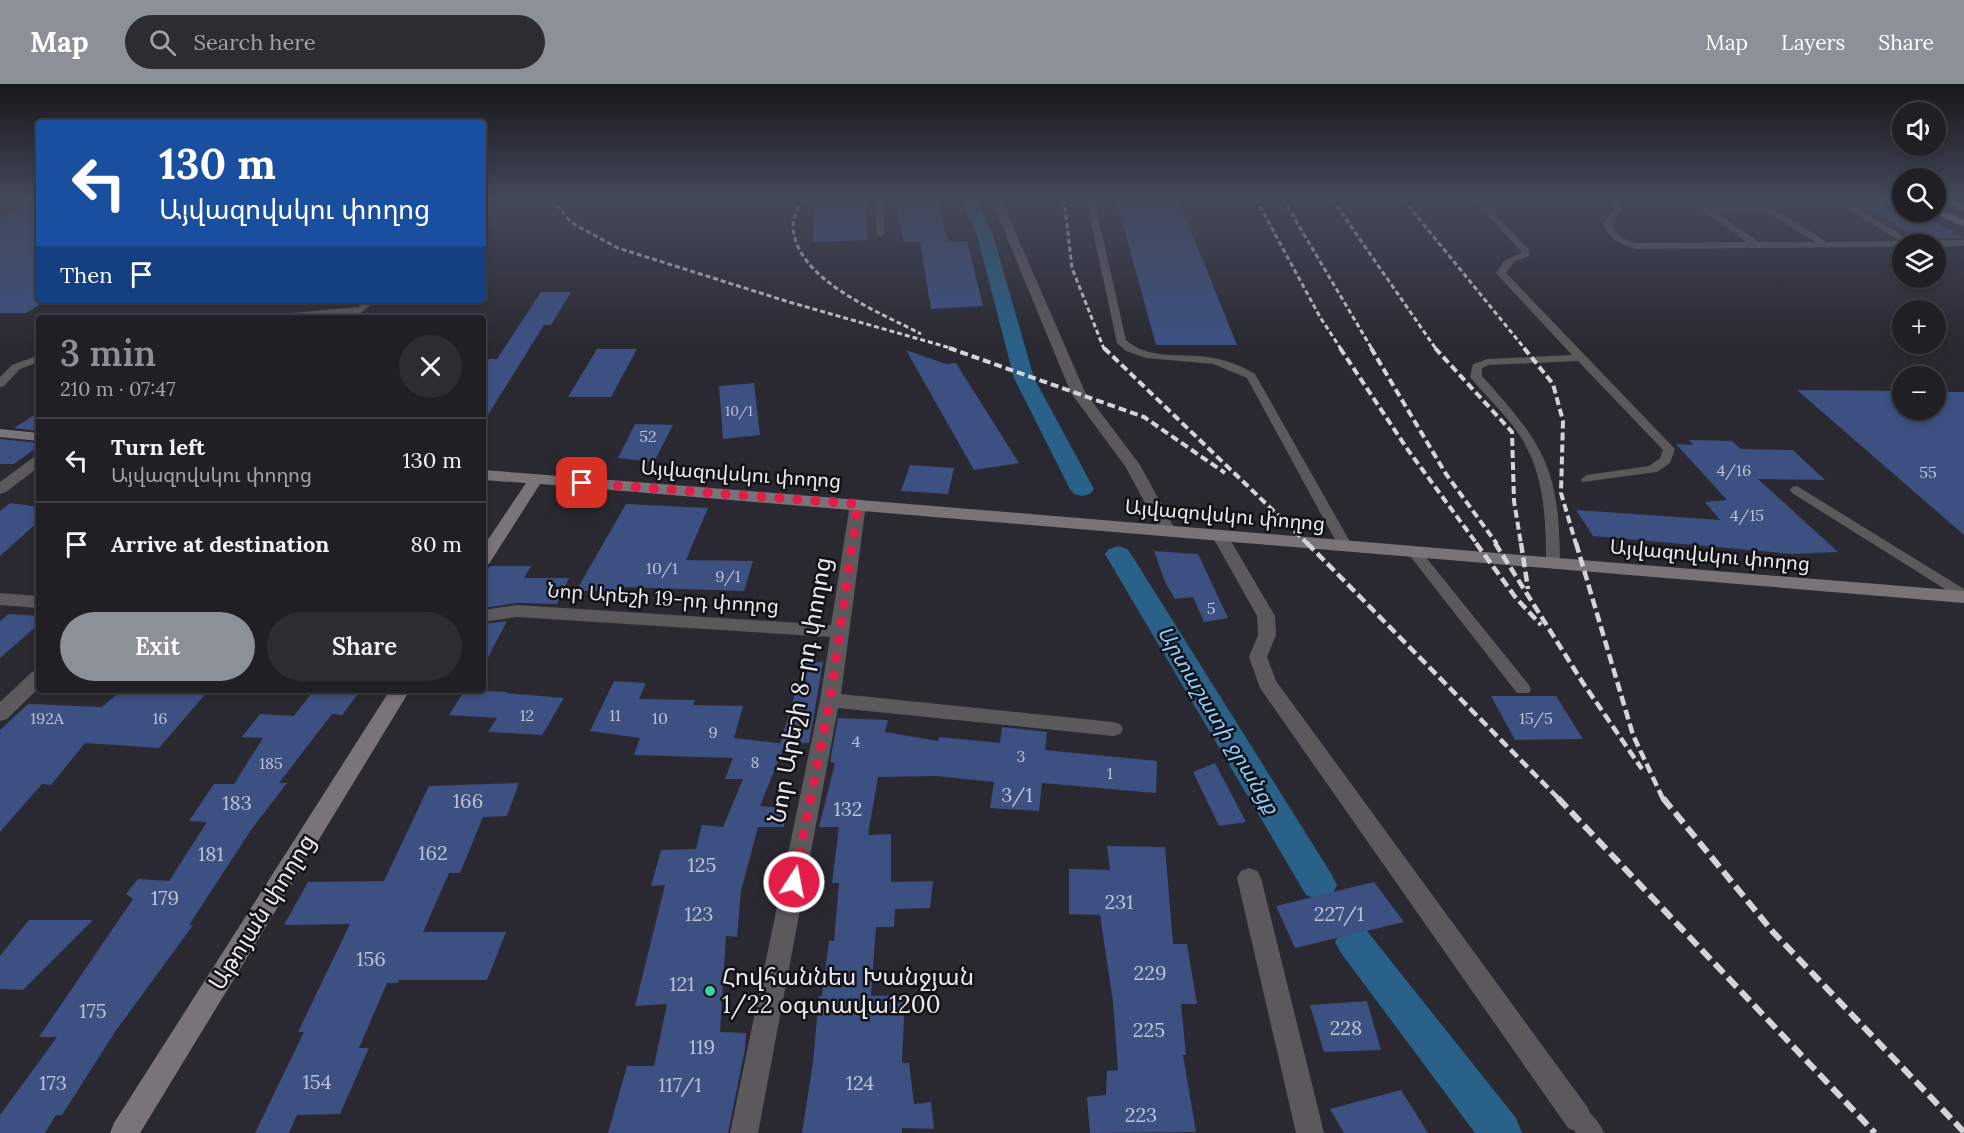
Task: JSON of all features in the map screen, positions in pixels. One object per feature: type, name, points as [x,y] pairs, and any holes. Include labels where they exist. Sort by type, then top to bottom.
[{"type":"main road","points":[[0,434],[36,436]]},
{"type":"main road","name":"Այվազովսկու փողոց","points":[[486,475],[858,504],[1415,553],[1964,596]]},
{"type":"main road","points":[[486,555],[536,479]]},
{"type":"main road","name":"Աթոյան փողոց","points":[[124,1133],[398,693]]},
{"type":"street","points":[[1017,248],[1078,393],[1132,465],[1168,531]]},
{"type":"street","points":[[0,489],[36,462]]},
{"type":"street","name":"Նոր Արեշի 8-րդ փողոց","points":[[744,1133],[830,700],[858,504]]},
{"type":"street","points":[[1220,536],[1266,616],[1267,635],[1258,657],[1266,682],[1585,1126]]},
{"type":"street","points":[[0,599],[36,602]]},
{"type":"street","name":"Նոր Արեշի 19-րդ փողոց","points":[[486,616],[517,611],[841,632]]},
{"type":"street","points":[[0,714],[36,680]]},
{"type":"street","points":[[830,700],[1113,729]]},
{"type":"street","points":[[1249,878],[1310,1133]]},
{"type":"lane","points":[[1100,248],[1121,341],[1134,353],[1206,360],[1234,366],[1251,376],[1347,547]]},
{"type":"lane","points":[[1524,248],[1526,254],[1508,261],[1501,273],[1669,450],[1666,460],[1653,469],[1587,478]]},
{"type":"lane","points":[[304,315],[360,310],[368,303]]},
{"type":"lane","points":[[1554,563],[1553,510],[1538,455],[1522,431],[1476,377],[1477,366],[1488,362],[1581,358]]},
{"type":"lane","points":[[0,384],[16,367],[36,359]]},
{"type":"lane","points":[[1797,490],[1964,596]]},
{"type":"lane","points":[[1415,553],[1523,689]]},
{"type":"building","points":[[0,248],[36,248],[36,303],[39,305],[26,313],[0,313]]},
{"type":"building","points":[[921,248],[969,248],[983,306],[931,309]]},
{"type":"building","points":[[1129,248],[1198,248],[1237,345],[1156,345]]},
{"type":"building","points":[[541,292],[571,292],[551,325],[544,325],[486,418],[486,364],[489,359],[497,359]]},
{"type":"building","points":[[597,349],[637,349],[611,397],[568,397]]},
{"type":"building","points":[[906,350],[946,364],[956,363],[1019,463],[974,470]]},
{"type":"building","points":[[754,383],[760,435],[723,439],[719,386]]},
{"type":"building","points":[[1797,390],[1892,391],[1892,420],[1946,420],[1946,392],[1964,392],[1964,535]]},
{"type":"building","points":[[36,414],[36,431],[14,428]]},
{"type":"building","points":[[635,424],[673,425],[654,462],[618,458]]},
{"type":"building","points":[[0,439],[36,443],[36,448],[14,464],[0,464]]},
{"type":"building","points":[[1689,440],[1732,441],[1741,449],[1793,450],[1825,480],[1758,479],[1838,552],[1793,554],[1593,536],[1576,510],[1720,520],[1705,502],[1727,500],[1676,444],[1693,445]]},
{"type":"building","points":[[910,465],[954,468],[948,494],[901,491]]},
{"type":"building","points":[[10,503],[36,507],[36,524],[0,556],[0,511]]},
{"type":"building","points":[[626,504],[708,508],[686,560],[753,561],[744,591],[621,587],[619,591],[576,591]]},
{"type":"building","points":[[1154,551],[1198,554],[1228,618],[1204,622],[1193,597],[1175,599],[1165,582]]},
{"type":"building","points":[[490,566],[531,566],[524,578],[569,578],[557,604],[517,603],[486,608],[486,572]]},
{"type":"building","points":[[9,614],[36,616],[36,627],[0,658],[0,621]]},
{"type":"building","points":[[507,621],[486,661],[486,624]]},
{"type":"building","points":[[823,662],[809,743],[780,744],[804,663]]},
{"type":"building","points":[[614,681],[646,683],[639,699],[695,700],[693,705],[743,706],[734,738],[785,744],[760,806],[786,808],[784,827],[758,827],[741,891],[737,937],[726,936],[720,1032],[746,1033],[745,1049],[728,1133],[608,1133],[627,1066],[654,1066],[667,1004],[635,1006],[665,885],[651,886],[661,850],[696,849],[702,825],[723,827],[743,779],[725,779],[733,758],[634,755],[640,738],[590,731]]},
{"type":"building","points":[[507,692],[564,698],[542,735],[488,732],[497,718],[449,715],[463,693]]},
{"type":"building","points":[[118,693],[206,693],[159,748],[85,743],[51,785],[42,784],[0,832],[0,730],[28,704],[102,707]]},
{"type":"building","points":[[312,693],[359,693],[342,715],[332,714],[279,783],[287,783],[251,830],[189,925],[193,925],[115,1032],[62,1115],[56,1115],[45,1133],[0,1133],[0,1115],[57,1037],[39,1037],[133,899],[126,894],[138,879],[169,881],[207,822],[189,821],[214,784],[234,784],[263,738],[242,737],[260,714],[294,716]]},
{"type":"building","points":[[1491,696],[1556,696],[1583,739],[1515,740]]},
{"type":"building","points":[[838,718],[888,720],[885,732],[938,741],[939,737],[1000,743],[1002,727],[1047,732],[1045,750],[1157,761],[1156,793],[1042,783],[1039,811],[990,808],[994,782],[936,776],[878,777],[868,835],[891,834],[891,882],[933,881],[930,908],[895,909],[894,927],[876,927],[871,996],[905,995],[902,1063],[909,1063],[914,1104],[931,1102],[934,1129],[902,1128],[902,1133],[802,1133],[813,1062],[819,996],[822,996],[829,941],[834,941],[839,883],[832,883],[839,827],[819,827],[835,763],[830,762]]},
{"type":"building","points":[[1215,763],[1246,822],[1219,826],[1193,772]]},
{"type":"building","points":[[519,783],[507,816],[483,817],[460,873],[449,873],[423,932],[506,932],[487,980],[399,980],[398,983],[387,983],[359,1048],[369,1048],[340,1114],[297,1115],[289,1133],[255,1133],[304,1032],[298,1032],[350,924],[284,925],[308,882],[384,881],[429,786]]},
{"type":"building","points":[[1107,846],[1165,847],[1173,944],[1187,944],[1197,1004],[1181,1004],[1186,1055],[1183,1055],[1196,1132],[1090,1133],[1087,1097],[1106,1095],[1107,1071],[1118,1070],[1113,1002],[1100,915],[1069,914],[1069,869],[1110,870]]},
{"type":"building","points":[[1374,882],[1404,922],[1295,948],[1276,906]]},
{"type":"building","points":[[29,920],[93,920],[23,990],[0,989],[0,956]]},
{"type":"building","points":[[1367,1001],[1381,1050],[1324,1052],[1310,1005]]},
{"type":"building","points":[[1401,1090],[1428,1133],[1344,1133],[1330,1109]]},
{"type":"waterway","name":"Արտաշատի ջրանցք","points":[[989,248],[1024,378],[1082,489]]},
{"type":"waterway","name":"Արտաշատի ջրանցք","points":[[1118,554],[1319,885]]},
{"type":"waterway","name":"Արտաշատի ջրանցք","points":[[1354,942],[1501,1133]]},
{"type":"railway","points":[[618,248],[789,302],[954,349]]},
{"type":"railway","points":[[799,248],[823,278],[842,292],[921,334]]},
{"type":"railway","points":[[1070,248],[1072,268],[1104,349]]},
{"type":"railway","points":[[1283,248],[1320,317],[1341,349]]},
{"type":"railway","points":[[1312,248],[1372,349]]},
{"type":"railway","points":[[1366,248],[1436,349]]},
{"type":"railway","points":[[1443,248],[1525,349]]},
{"type":"railway","points":[[949,348],[1144,417],[1225,473]]},
{"type":"railway","points":[[1104,348],[1308,544]]},
{"type":"railway","points":[[1340,348],[1408,450],[1477,544]]},
{"type":"railway","points":[[1371,348],[1446,474],[1497,544]]},
{"type":"railway","points":[[1435,348],[1512,432],[1514,501],[1521,544]]},
{"type":"railway","points":[[1524,348],[1553,384],[1563,421],[1561,493],[1576,544]]},
{"type":"railway","points":[[1476,543],[1516,598],[1541,625]]},
{"type":"railway","points":[[1495,543],[1583,683],[1642,769]]},
{"type":"railway","points":[[1521,543],[1528,589]]},
{"type":"railway","points":[[1576,543],[1633,735],[1663,799]]},
{"type":"railway","points":[[1308,544],[1559,799]]},
{"type":"railway","points":[[1558,798],[1875,1133]]},
{"type":"railway","points":[[1663,798],[1773,932],[1964,1132]]},
{"type":"place","name":"Հովհաննես Խանջյան 1/22 օգտավա1200","points":[[710,991]]},
{"type":"route","points":[[582,483],[858,504],[830,700],[794,882]]}]
